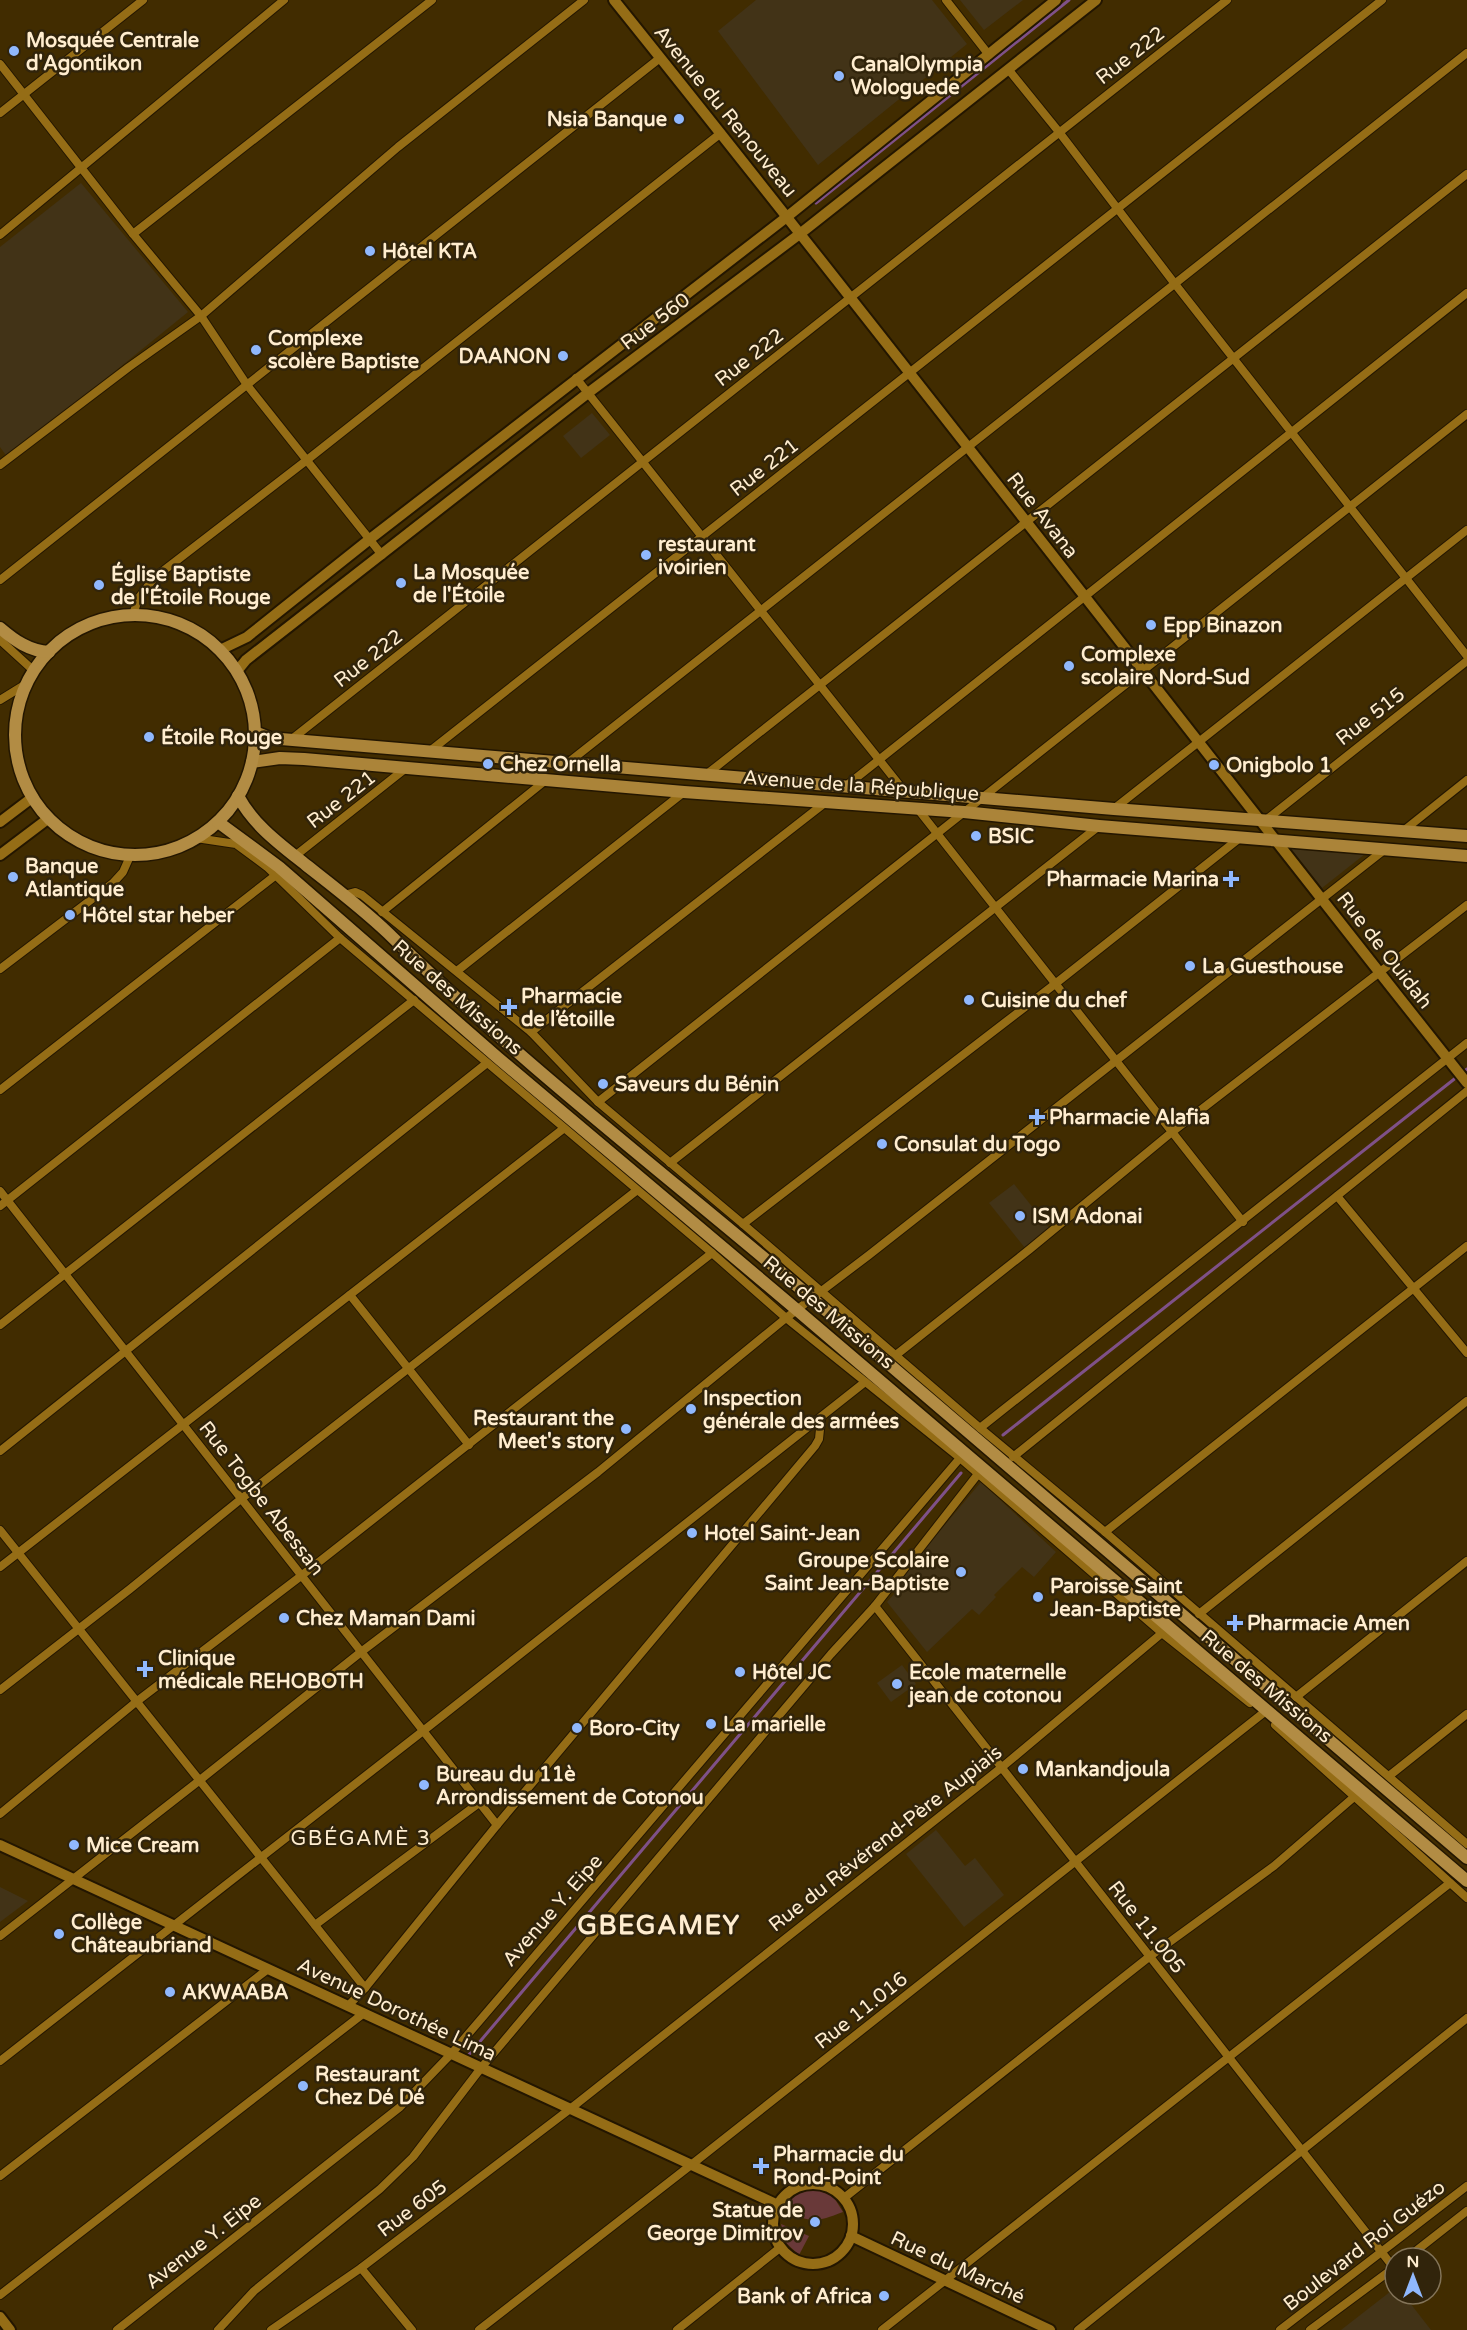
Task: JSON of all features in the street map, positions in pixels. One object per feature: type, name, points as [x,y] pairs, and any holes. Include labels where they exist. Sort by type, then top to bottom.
[{"type":"highway","points":[[133,615],[159,618],[180,624],[199,634],[220,650],[237,671],[250,698],[255,732],[252,762],[238,796],[218,822],[196,838],[165,850],[131,854],[108,851],[86,844],[48,818],[33,797],[20,768],[15,738],[17,714],[26,684],[49,652],[62,640],[89,625],[110,618],[133,615]]},
{"type":"highway","points":[[0,628],[21,644],[34,650],[49,652]]},
{"type":"highway","name":"Rue des Missions","points":[[238,796],[246,811],[257,823],[371,917],[442,987],[568,1095],[816,1296],[1467,1858]]},
{"type":"highway","name":"Rue des Missions","points":[[218,822],[279,867],[498,1058],[798,1310],[1467,1881]]},
{"type":"main road","name":"Avenue du Renouveau","points":[[614,0],[801,233]]},
{"type":"main road","name":"Rue 560","points":[[220,650],[247,637],[576,378],[788,216],[1056,0]]},
{"type":"main road","name":"Rue 560","points":[[237,671],[246,660],[588,393],[801,233],[1096,0]]},
{"type":"main road","name":"Rue Avana","points":[[801,233],[1198,743],[1262,820]]},
{"type":"main road","name":"Avenue de la République","points":[[255,732],[270,738],[1401,833],[1467,836]]},
{"type":"main road","name":"Avenue de la République","points":[[252,762],[280,758],[684,792],[917,808],[1099,826],[1467,856]]},
{"type":"main road","points":[[0,822],[33,797]]},
{"type":"main road","points":[[0,855],[48,818]]},
{"type":"main road","name":"Rue de Ouidah","points":[[1262,820],[1274,840],[1467,1083]]},
{"type":"main road","name":"Avenue Dorothée Lima","points":[[0,1845],[778,2205]]},
{"type":"main road","points":[[809,2184],[826,2186],[844,2199],[853,2218],[851,2236],[844,2249],[837,2255],[820,2263],[800,2261],[781,2247],[774,2229],[774,2214],[789,2192],[809,2184]]},
{"type":"main road","name":"Rue du Marché","points":[[851,2236],[1050,2330]]},
{"type":"main road","points":[[0,2317],[10,2330]]},
{"type":"street","points":[[0,113],[143,0]]},
{"type":"street","points":[[0,236],[284,0]]},
{"type":"street","points":[[133,234],[432,0]]},
{"type":"street","points":[[1,462],[201,316],[398,147],[584,0]]},
{"type":"street","points":[[946,0],[990,55]]},
{"type":"street","name":"Rue 222","points":[[292,739],[1227,0]]},
{"type":"street","name":"Rue 221","points":[[430,751],[1382,0]]},
{"type":"street","points":[[569,763],[1467,53]]},
{"type":"street","points":[[0,580],[660,58]]},
{"type":"street","points":[[0,64],[133,234],[201,316],[247,385],[382,555]]},
{"type":"street","points":[[1008,69],[1467,658]]},
{"type":"street","points":[[133,615],[138,599],[154,578],[308,460],[721,133]]},
{"type":"street","points":[[706,775],[1467,174]]},
{"type":"street","points":[[844,787],[1467,293]]},
{"type":"street","points":[[576,378],[904,791]]},
{"type":"street","points":[[598,1102],[936,832],[1467,414]]},
{"type":"street","points":[[1114,809],[1467,530]]},
{"type":"street","points":[[0,640],[34,671]]},
{"type":"street","name":"Rue 515","points":[[1262,820],[1467,658]]},
{"type":"street","points":[[0,700],[26,684]]},
{"type":"street","name":"Rue 221","points":[[295,856],[407,768]]},
{"type":"street","points":[[382,912],[546,780]]},
{"type":"street","points":[[1401,833],[1467,780]]},
{"type":"street","points":[[457,971],[684,792]]},
{"type":"street","points":[[531,1032],[828,801]]},
{"type":"street","points":[[917,808],[1243,1222]]},
{"type":"street","points":[[670,1163],[1099,826]]},
{"type":"street","points":[[743,1224],[1242,837]]},
{"type":"street","points":[[196,838],[236,844],[276,875],[340,938],[563,1129],[786,1318],[960,1458],[1161,1633],[1262,1713],[1467,1898]]},
{"type":"street","points":[[0,1936],[361,1652],[598,1472],[786,1318],[1384,850]]},
{"type":"street","points":[[0,969],[113,882],[123,872],[131,854]]},
{"type":"street","points":[[0,1090],[276,875]]},
{"type":"street","points":[[344,895],[358,893],[531,1032],[598,1102],[743,1224],[816,1296],[896,1355],[1467,1844]]},
{"type":"street","points":[[896,1355],[1040,1242],[1172,1132],[1467,905]]},
{"type":"street","points":[[0,1206],[340,938]]},
{"type":"street","points":[[0,1325],[414,1000]]},
{"type":"street","points":[[980,1428],[1467,1043]]},
{"type":"street","points":[[0,1451],[487,1064]]},
{"type":"street","points":[[1013,1457],[1467,1091]]},
{"type":"street","points":[[0,1567],[563,1129]]},
{"type":"street","name":"Rue Togbe Abessan","points":[[0,1191],[497,1826]]},
{"type":"street","points":[[0,1689],[636,1191]]},
{"type":"street","points":[[1337,1196],[1467,1353]]},
{"type":"street","points":[[1105,1532],[1467,1246]]},
{"type":"street","points":[[0,1814],[136,1702],[301,1576],[712,1253]]},
{"type":"street","points":[[350,1295],[469,1445]]},
{"type":"street","points":[[0,2061],[821,1419],[865,1382]]},
{"type":"street","points":[[1200,1614],[1467,1401]]},
{"type":"street","points":[[348,2006],[815,1446],[819,1439],[821,1419]]},
{"type":"street","name":"Avenue Y. Eipe","points":[[117,2330],[400,2107],[452,2053],[960,1458]]},
{"type":"street","points":[[218,2330],[254,2291],[397,2174],[413,2157],[481,2068],[831,1654],[875,1606],[978,1474]]},
{"type":"street","points":[[0,1530],[365,1988]]},
{"type":"street","points":[[1296,1697],[1467,1560]]},
{"type":"street","name":"Rue 11.005","points":[[875,1606],[1383,2255]]},
{"type":"street","name":"Rue du Révérend-Père Aupiais","points":[[570,2109],[1001,1768],[1161,1633]]},
{"type":"street","name":"Rue 11.016","points":[[479,2330],[692,2165],[1262,1713]]},
{"type":"street","points":[[1389,1776],[1467,1714]]},
{"type":"street","points":[[844,2199],[1149,1957],[1274,1866],[1354,1797]]},
{"type":"street","points":[[315,1924],[479,1803]]},
{"type":"street","points":[[882,2330],[1450,1883]]},
{"type":"street","points":[[0,2176],[268,1969]]},
{"type":"street","points":[[0,2295],[364,2013]]},
{"type":"street","points":[[1078,2330],[1467,2018]]},
{"type":"street","name":"Rue 605","points":[[271,2330],[361,2268],[570,2109]]},
{"type":"street","name":"Boulevard Roi Guézo","points":[[1280,2330],[1467,2186]]},
{"type":"street","name":"Boulevard Roi Guézo","points":[[1422,2246],[1467,2211]]},
{"type":"street","points":[[677,2330],[781,2247]]},
{"type":"street","points":[[361,2268],[412,2330]]},
{"type":"street","name":"Boulevard Roi Guézo","points":[[1310,2330],[1383,2277]]},
{"type":"shaded area","name":"CanalOlympia Wologuede","points":[[756,0],[932,0],[967,44],[818,165],[718,31]]},
{"type":"shaded area","points":[[960,0],[1023,0],[984,30]]},
{"type":"shaded area","points":[[81,183],[188,312],[8,458],[0,447],[0,247]]},
{"type":"shaded area","points":[[592,413],[610,435],[581,458],[563,436]]},
{"type":"shaded area","points":[[1291,849],[1365,854],[1322,888]]},
{"type":"shaded area","name":"ISM Adonai","points":[[1014,1184],[1050,1229],[1025,1248],[989,1203]]},
{"type":"shaded area","name":"Groupe Scolaire Saint Jean-Baptiste","points":[[981,1482],[1056,1552],[1034,1577],[1022,1567],[994,1595],[996,1597],[979,1615],[972,1609],[927,1652],[887,1602],[895,1593],[891,1589]]},
{"type":"shaded area","name":"Ecole maternelle jean de cotonou","points":[[902,1665],[916,1684],[891,1702],[877,1683]]},
{"type":"shaded area","points":[[936,1830],[965,1866],[975,1858],[1004,1895],[964,1927],[906,1854]]},
{"type":"shaded area","points":[[0,1887],[28,1901],[0,1922]]},
{"type":"shaded area","points":[[815,2189],[833,2196],[843,2212],[813,2220],[783,2209],[796,2194]]},
{"type":"shaded area","points":[[781,2224],[809,2236],[799,2255],[785,2242]]},
{"type":"shaded area","points":[[1383,2297],[1383,2306],[1412,2306],[1431,2330],[1341,2330]]},
{"type":"waterway","points":[[816,203],[1069,0]]},
{"type":"waterway","points":[[1003,1435],[1467,1069]]},
{"type":"waterway","points":[[466,2058],[961,1473]]},
{"type":"place","name":"Mosquée Centrale d'Agontikon","points":[[14,51]]},
{"type":"place","name":"CanalOlympia Wologuede","points":[[839,76]]},
{"type":"place","name":"Nsia Banque","points":[[679,119]]},
{"type":"place","name":"Hôtel KTA","points":[[370,251]]},
{"type":"place","name":"Complexe scolère Baptiste","points":[[256,350]]},
{"type":"place","name":"DAANON","points":[[563,356]]},
{"type":"place","name":"restaurant ivoirien","points":[[646,555]]},
{"type":"place","name":"La Mosquée de l'Étoile","points":[[401,583]]},
{"type":"place","name":"Église Baptiste de l'Étoile Rouge","points":[[99,585]]},
{"type":"place","name":"Epp Binazon","points":[[1151,625]]},
{"type":"place","name":"Complexe scolaire Nord-Sud","points":[[1069,666]]},
{"type":"place","name":"Étoile Rouge","points":[[149,737]]},
{"type":"place","name":"Chez Ornella","points":[[488,764]]},
{"type":"place","name":"Onigbolo 1","points":[[1214,765]]},
{"type":"place","name":"BSIC","points":[[976,836]]},
{"type":"place","name":"Banque Atlantique","points":[[13,877]]},
{"type":"place","name":"Pharmacie Marina","points":[[1231,879]]},
{"type":"place","name":"Hôtel star heber","points":[[70,915]]},
{"type":"place","name":"La Guesthouse","points":[[1190,966]]},
{"type":"place","name":"Cuisine du chef","points":[[969,1000]]},
{"type":"place","name":"Pharmacie de l’étoille","points":[[509,1007]]},
{"type":"place","name":"Saveurs du Bénin","points":[[603,1084]]},
{"type":"place","name":"Pharmacie Alafia","points":[[1037,1117]]},
{"type":"place","name":"Consulat du Togo","points":[[882,1144]]},
{"type":"place","name":"ISM Adonai","points":[[1020,1216]]},
{"type":"place","name":"Inspection générale des armées","points":[[691,1409]]},
{"type":"place","name":"Restaurant the Meet's story","points":[[626,1429]]},
{"type":"place","name":"Hotel Saint-Jean","points":[[692,1533]]},
{"type":"place","name":"Groupe Scolaire Saint Jean-Baptiste","points":[[961,1572]]},
{"type":"place","name":"Paroisse Saint Jean-Baptiste","points":[[1038,1597]]},
{"type":"place","name":"Chez Maman Dami","points":[[284,1618]]},
{"type":"place","name":"Pharmacie Amen","points":[[1235,1623]]},
{"type":"place","name":"Clinique médicale REHOBOTH","points":[[145,1669]]},
{"type":"place","name":"Hôtel JC","points":[[740,1672]]},
{"type":"place","name":"Ecole maternelle jean de cotonou","points":[[897,1684]]},
{"type":"place","name":"La marielle","points":[[711,1724]]},
{"type":"place","name":"Boro-City","points":[[577,1728]]},
{"type":"place","name":"Mankandjoula","points":[[1023,1769]]},
{"type":"place","name":"Bureau du 11è Arrondissement de Cotonou","points":[[424,1785]]},
{"type":"place","name":"Mice Cream","points":[[74,1845]]},
{"type":"place","name":"Collège Châteaubriand","points":[[59,1934]]},
{"type":"place","name":"AKWAABA","points":[[170,1992]]},
{"type":"place","name":"Restaurant Chez Dé Dé","points":[[303,2086]]},
{"type":"place","name":"Pharmacie du Rond-Point","points":[[761,2166]]},
{"type":"place","name":"Statue de George Dimitrov","points":[[815,2222]]},
{"type":"place","name":"Bank of Africa","points":[[884,2296]]},
{"type":"district","name":"GBÉGAMÈ 3","points":[[361,1838]]},
{"type":"district","name":"GBEGAMEY","points":[[659,1925]]}]
